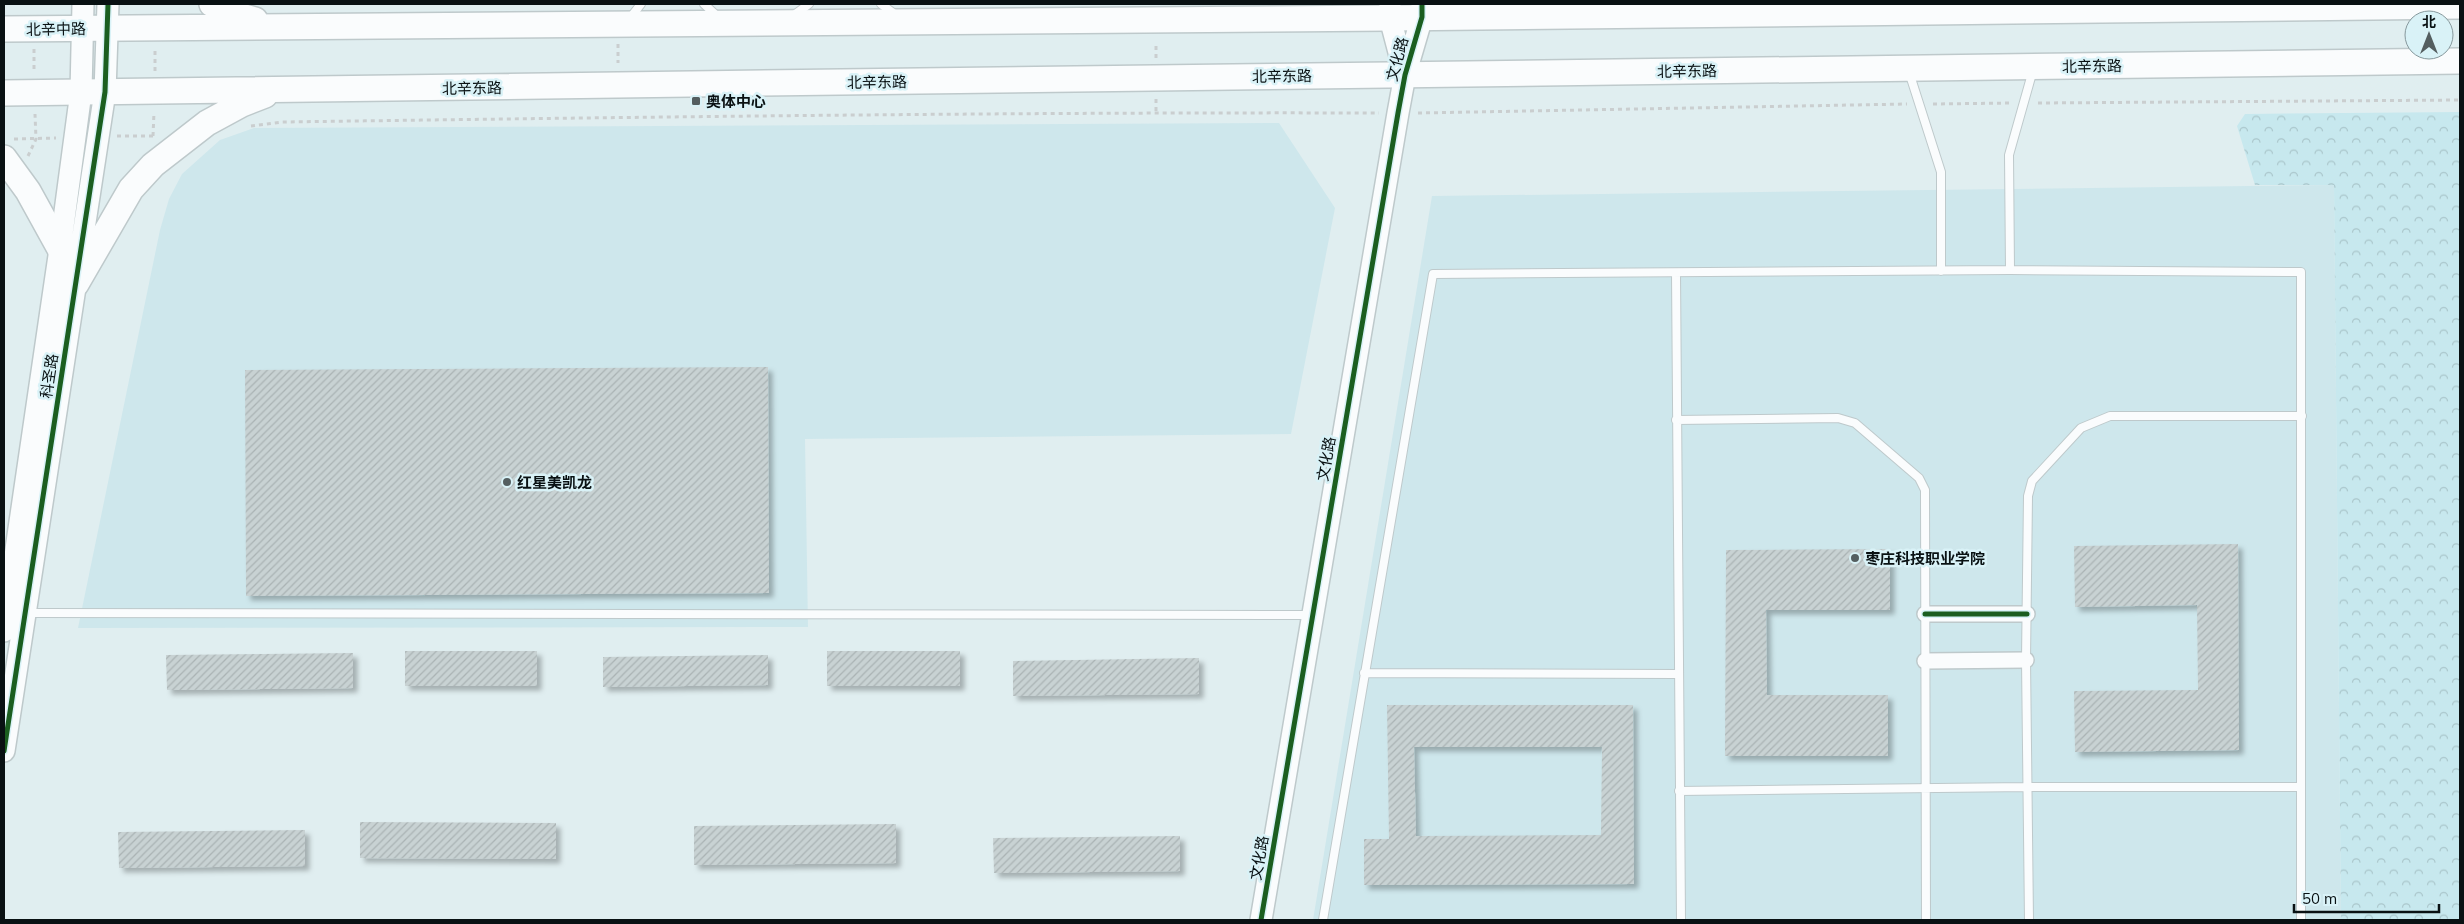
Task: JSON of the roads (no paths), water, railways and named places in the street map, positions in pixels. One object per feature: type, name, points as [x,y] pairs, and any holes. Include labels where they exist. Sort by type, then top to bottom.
[{"type":"main road","points":[[212,4],[227,12],[276,26]]},
{"type":"main road","points":[[108,16],[276,26],[628,16],[725,22],[1390,11],[2460,6]]},
{"type":"main road","name":"北辛中路","points":[[4,29],[82,28],[108,16]]},
{"type":"main road","name":"北辛东路","points":[[93,92],[2460,61]]},
{"type":"main road","points":[[76,284],[131,189],[153,165],[207,123],[242,104],[280,90]]},
{"type":"main road","points":[[4,93],[93,92]]},
{"type":"main road","points":[[4,158],[28,190],[60,249]]},
{"type":"street","name":"科圣路","points":[[4,751],[76,284],[93,92],[82,28],[83,4]]},
{"type":"street","name":"文化路","points":[[1390,11],[1405,75]]},
{"type":"street","name":"文化路","points":[[1261,920],[1398,113],[1405,75],[1422,11]]},
{"type":"street","name":"科圣路","points":[[4,631],[60,249],[108,16]]},
{"type":"street","points":[[1925,614],[2027,614]]},
{"type":"street","points":[[1926,661],[2026,660]]},
{"type":"lane","points":[[704,4],[725,22]]},
{"type":"lane","points":[[781,21],[804,9],[809,4]]},
{"type":"lane","points":[[881,4],[904,20]]},
{"type":"lane","points":[[2010,270],[2009,156],[2034,66]]},
{"type":"lane","points":[[1908,68],[1940,172],[1941,271]]},
{"type":"lane","points":[[1323,920],[1433,274],[2010,270],[2301,272],[2301,920]]},
{"type":"lane","points":[[1676,273],[1681,920]]},
{"type":"lane","points":[[2029,920],[2026,660],[2028,496],[2032,481],[2081,428],[2110,416],[2302,416]]},
{"type":"lane","points":[[1676,420],[1838,418],[1855,422],[1919,478],[1926,490],[1926,920]]},
{"type":"lane","points":[[25,613],[1313,615]]},
{"type":"lane","points":[[1364,673],[1678,674]]},
{"type":"lane","points":[[1679,791],[2027,787],[2300,787]]},
{"type":"place","name":"奥体中心","points":[[696,101]]},
{"type":"place","name":"红星美凯龙","points":[[507,482]]},
{"type":"place","name":"枣庄科技职业学院","points":[[1855,558]]}]
